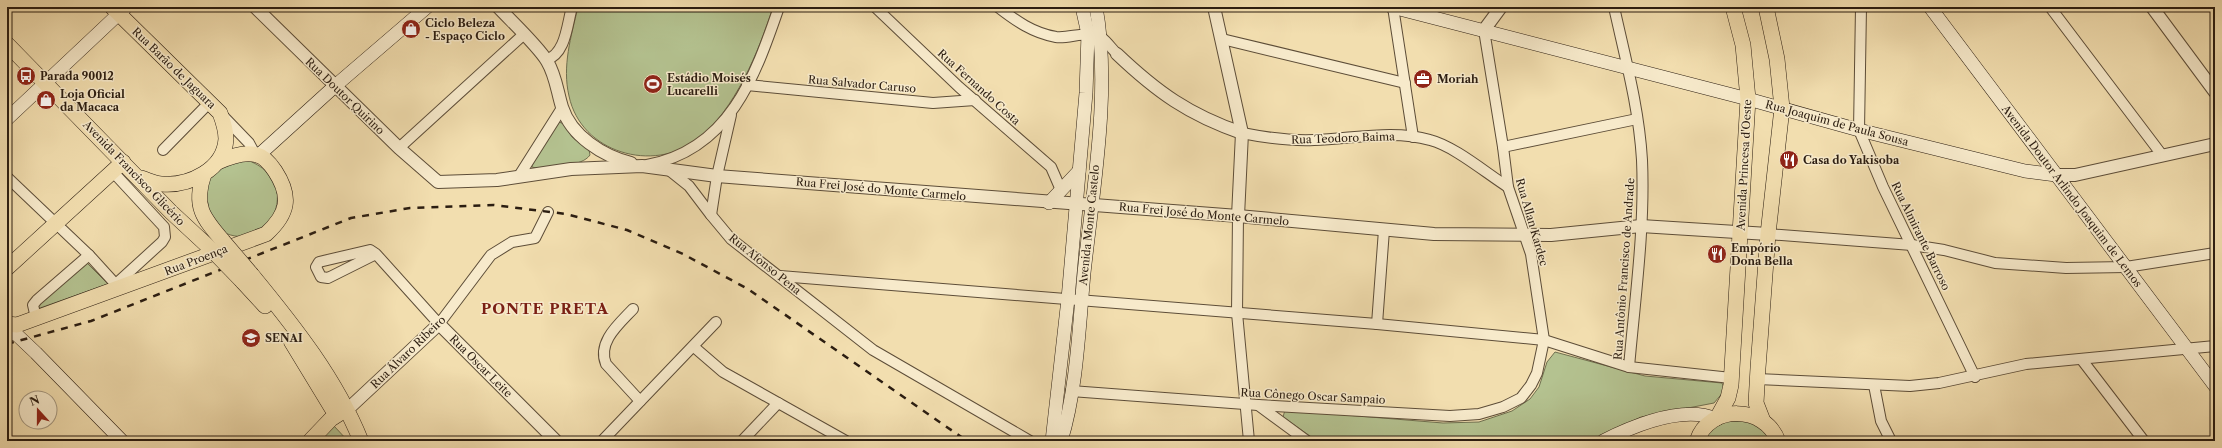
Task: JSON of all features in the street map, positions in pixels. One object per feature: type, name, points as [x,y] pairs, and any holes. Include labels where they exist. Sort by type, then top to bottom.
[{"type":"main road","points":[[218,162],[236,155],[257,155],[427,7]]},
{"type":"main road","name":"Avenida Monte Castelo","points":[[1052,441],[1068,299],[1086,94],[1088,34],[1082,7]]},
{"type":"main road","name":"Avenida Monte Castelo","points":[[1061,441],[1071,391],[1082,301],[1100,107],[1101,37],[1096,7]]},
{"type":"main road","name":"Rua Joaquim de Paula Sousa","points":[[1392,7],[1748,99],[1859,130],[2025,170],[2056,175]]},
{"type":"main road","name":"Avenida Princesa d'Oeste","points":[[1716,418],[1728,398],[1731,378],[1748,99],[1742,45],[1733,7]]},
{"type":"main road","points":[[1763,421],[1756,403],[1757,380],[1768,234],[1782,108],[1777,59],[1766,7]]},
{"type":"main road","name":"Avenida Doutor Arlindo Joaquim de Lemos","points":[[1932,8],[2036,149],[2215,386]]},
{"type":"main road","points":[[7,120],[119,9]]},
{"type":"main road","name":"Rua Barão de Jaguara","points":[[119,9],[214,108]]},
{"type":"main road","name":"Avenida Francisco Glicério","points":[[7,44],[46,83],[118,167],[138,177],[171,212],[218,246]]},
{"type":"main road","points":[[138,177],[160,184],[170,184],[204,174],[218,162],[223,154],[226,139],[225,129],[214,108]]},
{"type":"main road","points":[[2025,170],[2032,164],[2036,149]]},
{"type":"main road","name":"Rua Proença","points":[[7,324],[17,325],[118,286],[266,234],[281,217],[286,204],[285,190],[270,164],[257,155]]},
{"type":"main road","points":[[7,268],[118,167]]},
{"type":"main road","points":[[1048,202],[1079,171]]},
{"type":"main road","points":[[204,174],[200,191],[200,208],[218,246],[247,278],[279,323],[305,361],[338,414],[343,425],[355,441]]},
{"type":"main road","points":[[7,331],[17,335],[36,353],[122,441]]},
{"type":"main road","points":[[1697,441],[1703,430],[1716,418],[1728,414],[1740,413],[1752,415],[1763,421],[1770,428],[1778,441]]},
{"type":"main road","points":[[338,414],[361,441]]},
{"type":"main road","name":"Rua Álvaro Ribeiro","points":[[310,441],[338,414]]},
{"type":"main road","points":[[1604,441],[1626,430],[1666,418],[1705,414],[1716,418]]},
{"type":"street","name":"Rua Doutor Quirino","points":[[255,7],[399,148],[438,182],[497,180],[519,176]]},
{"type":"street","points":[[498,7],[546,60],[555,76],[562,108],[578,132],[595,148],[622,161],[669,170]]},
{"type":"street","points":[[546,60],[557,54],[561,48],[572,7]]},
{"type":"street","points":[[711,215],[717,176],[731,115],[765,46],[779,7]]},
{"type":"street","name":"Rua Fernando Costa","points":[[874,7],[974,100],[1050,167],[1061,190]]},
{"type":"street","points":[[998,7],[1031,30],[1044,34],[1058,37],[1088,34],[1101,37],[1117,54]]},
{"type":"street","points":[[1214,7],[1242,132],[1238,216],[1237,313],[1249,441]]},
{"type":"street","points":[[1392,7],[1413,137]]},
{"type":"street","points":[[1484,30],[1500,7]]},
{"type":"street","name":"Rua Antônio Francisco de Andrade","points":[[1614,7],[1628,69],[1637,119],[1642,159],[1641,226],[1629,367]]},
{"type":"street","name":"Rua Almirante Barroso","points":[[1861,7],[1859,130],[1867,154],[1975,377]]},
{"type":"street","points":[[2050,7],[2162,155]]},
{"type":"street","points":[[2152,7],[2215,92]]},
{"type":"street","name":"Rua Allan Kardec","points":[[1484,30],[1508,187],[1525,236],[1536,284],[1544,340],[1537,373]]},
{"type":"street","points":[[399,148],[523,35]]},
{"type":"street","points":[[1222,39],[1405,83]]},
{"type":"street","name":"Rua Teodoro Baima","points":[[1117,54],[1142,78],[1176,102],[1212,123],[1242,132],[1278,140],[1314,140],[1367,136],[1413,137],[1430,140],[1446,146],[1508,187]]},
{"type":"street","name":"Rua Salvador Caruso","points":[[747,85],[933,103],[974,100]]},
{"type":"street","points":[[163,150],[214,108],[249,143],[257,155]]},
{"type":"street","points":[[519,176],[562,108]]},
{"type":"street","points":[[519,176],[571,169],[642,166],[665,162],[698,146],[709,138],[731,115]]},
{"type":"street","points":[[1503,147],[1637,119]]},
{"type":"street","name":"Rua Joaquim de Paula Sousa","points":[[2056,175],[2075,175],[2215,144]]},
{"type":"street","name":"Avenida Francisco Glicério","points":[[118,167],[164,227],[165,232]]},
{"type":"street","name":"Rua Frei José do Monte Carmelo","points":[[669,170],[717,176],[1238,216],[1384,230],[1525,236],[1641,226],[1740,231],[1768,234]]},
{"type":"street","name":"Rua Afonso Pena","points":[[669,170],[689,186],[732,239],[873,350],[1030,441]]},
{"type":"street","points":[[7,176],[89,254],[118,286]]},
{"type":"street","name":"Rua Álvaro Ribeiro","points":[[338,414],[439,324],[491,255],[512,242],[535,238],[548,212]]},
{"type":"street","points":[[1377,324],[1384,230]]},
{"type":"street","name":"Rua Proença","points":[[118,286],[162,242],[165,232]]},
{"type":"street","points":[[1768,234],[1912,245],[1944,250],[1995,263],[2066,268],[2126,267],[2215,253]]},
{"type":"street","points":[[364,250],[370,250],[376,254],[328,278],[321,277],[316,267],[317,263],[364,250]]},
{"type":"street","points":[[36,318],[34,305],[37,300],[89,254]]},
{"type":"street","name":"Rua Oscar Leite","points":[[376,254],[439,324],[556,441]]},
{"type":"street","points":[[780,276],[1377,324],[1544,340],[1629,367],[1731,378]]},
{"type":"street","points":[[633,309],[606,342],[603,349],[603,357],[606,364],[640,401]]},
{"type":"street","points":[[602,441],[694,347],[716,322]]},
{"type":"street","points":[[1757,380],[1874,385],[1939,384],[1975,377],[2026,364],[2188,350],[2215,346]]},
{"type":"street","points":[[694,347],[723,372],[846,441]]},
{"type":"street","points":[[2082,360],[2144,441]]},
{"type":"street","name":"Rua Cônego Oscar Sampaio","points":[[1071,391],[1258,405],[1450,416],[1479,414],[1503,407],[1521,398],[1531,385],[1537,373]]},
{"type":"street","points":[[1874,385],[1881,421],[1891,441]]},
{"type":"street","points":[[746,440],[778,403]]},
{"type":"street","points":[[1258,405],[1307,441]]},
{"type":"green space","name":"Estádio Moisés Lucarelli","points":[[578,7],[773,7],[761,42],[744,79],[723,113],[711,127],[697,140],[679,150],[660,155],[640,156],[621,152],[603,144],[588,132],[576,116],[569,96],[566,74],[568,52]]},
{"type":"green space","points":[[559,122],[564,124],[572,137],[589,150],[590,155],[580,162],[565,166],[532,167],[531,162],[554,124]]},
{"type":"green space","points":[[247,160],[265,170],[274,183],[277,198],[275,212],[267,224],[256,233],[241,236],[225,233],[222,232],[207,216],[206,182],[221,165]]},
{"type":"green space","points":[[85,261],[108,284],[40,308],[35,305]]},
{"type":"green space","points":[[1555,352],[1645,376],[1722,383],[1725,390],[1714,403],[1641,417],[1594,441],[1317,441],[1283,417],[1285,410],[1443,423],[1479,422],[1512,411],[1530,399],[1539,387],[1547,362]]},
{"type":"green space","points":[[1754,420],[1772,441],[1702,441],[1718,422]]},
{"type":"green space","points":[[334,426],[348,441],[319,441]]},
{"type":"railway","points":[[7,344],[91,321],[351,218],[410,208],[494,205],[566,214],[627,230],[683,254],[748,289],[967,441]]},
{"type":"place","name":"Ciclo Beleza - Espaço Ciclo","points":[[411,29]]},
{"type":"place","name":"Parada 90012","points":[[26,76]]},
{"type":"place","name":"Moriah","points":[[1423,79]]},
{"type":"place","name":"Estádio Moisés Lucarelli","points":[[653,84]]},
{"type":"place","name":"Loja Oficial da Macaca","points":[[46,100]]},
{"type":"place","name":"Casa do Yakisoba","points":[[1789,160]]},
{"type":"place","name":"Empório Dona Bella","points":[[1717,254]]},
{"type":"place","name":"SENAI","points":[[251,338]]},
{"type":"district","name":"PONTE PRETA","points":[[545,309]]}]
